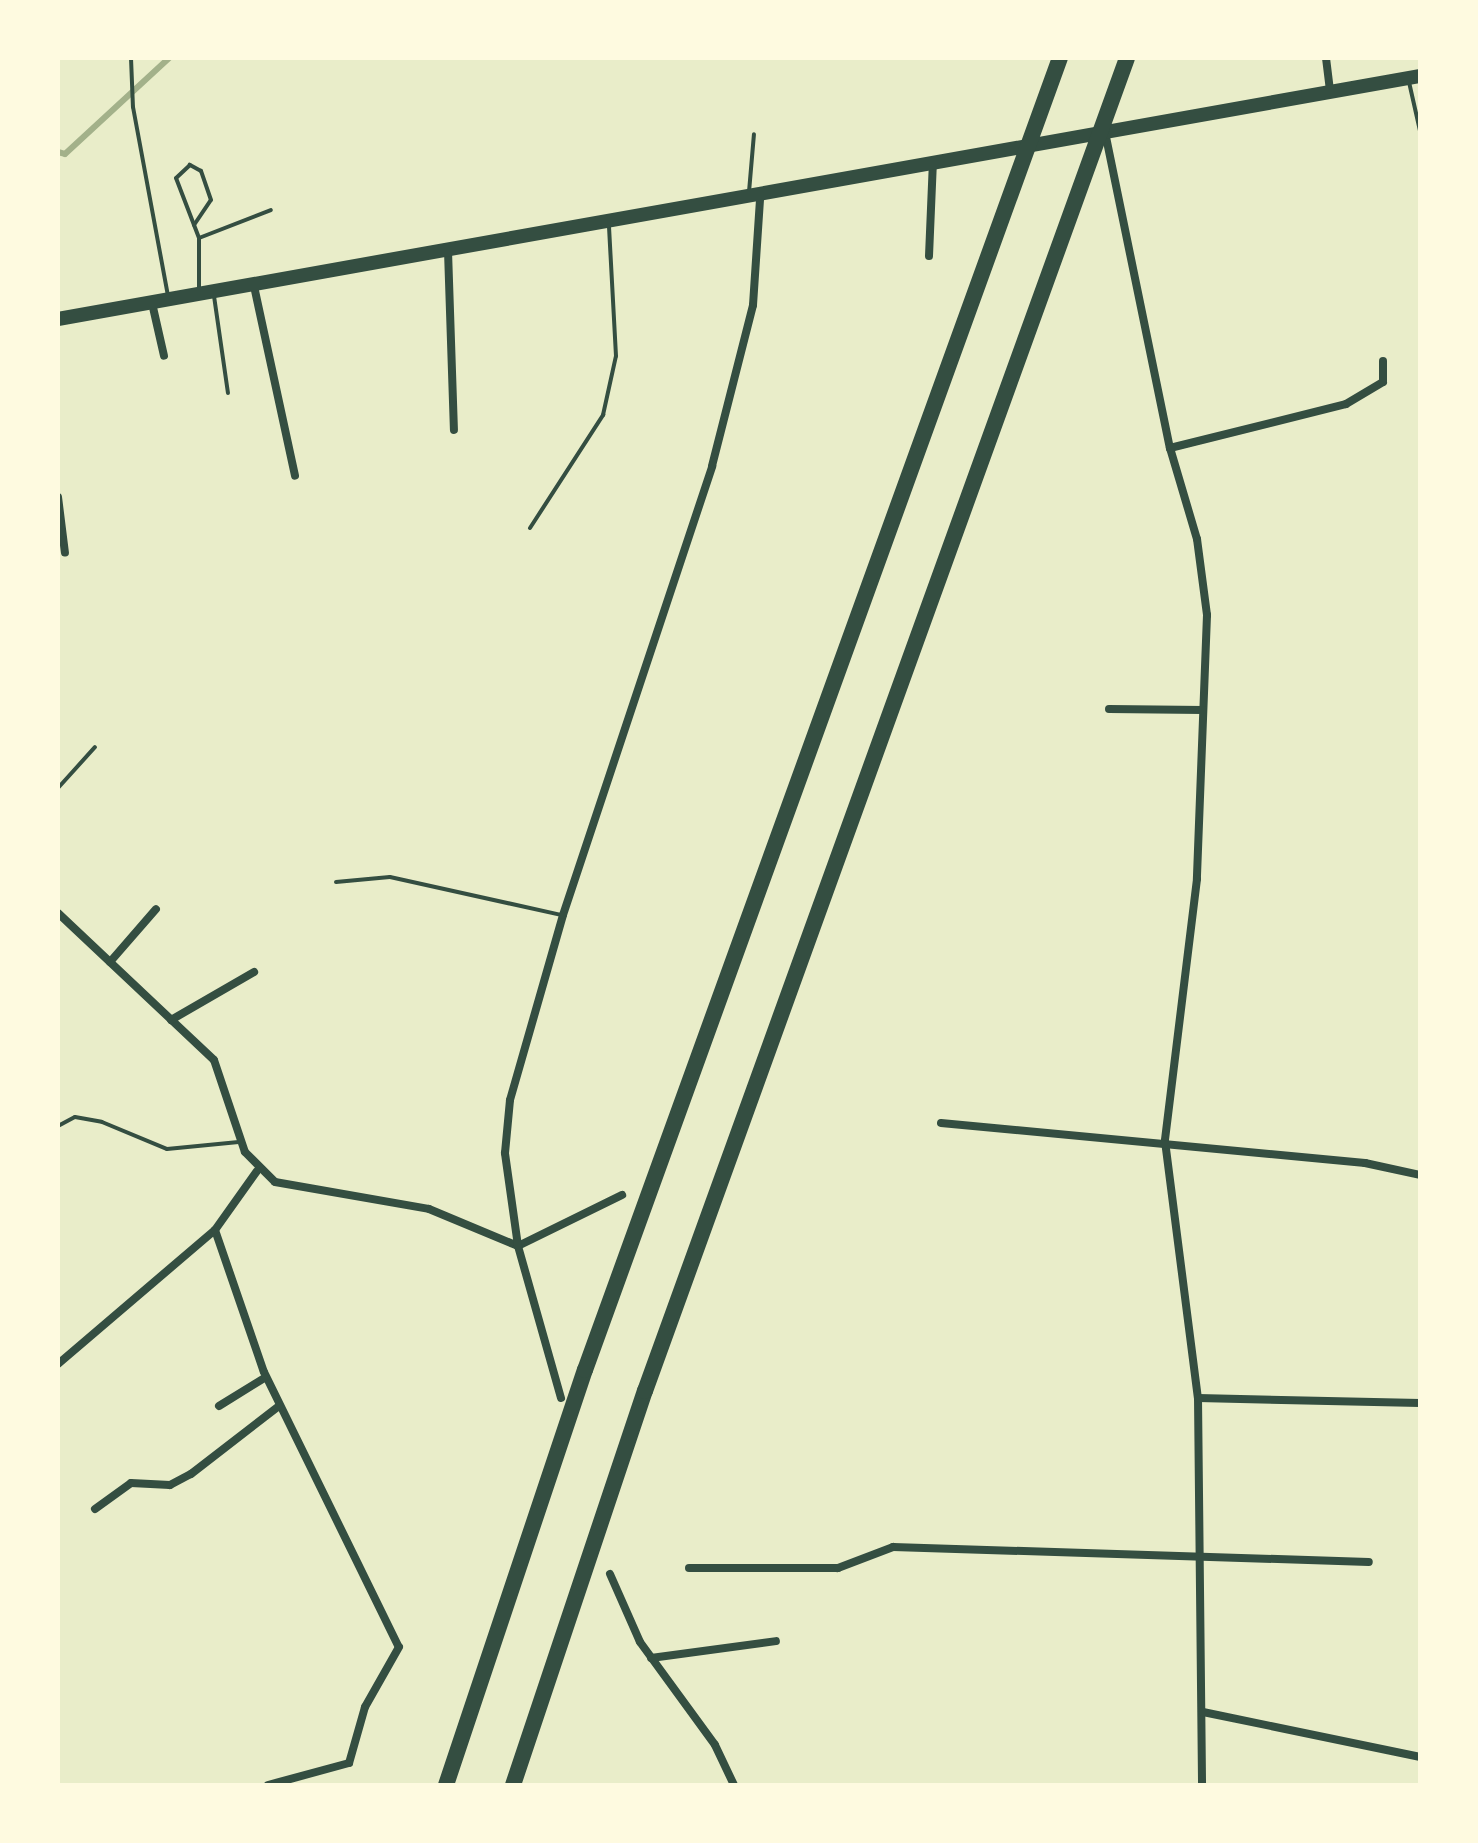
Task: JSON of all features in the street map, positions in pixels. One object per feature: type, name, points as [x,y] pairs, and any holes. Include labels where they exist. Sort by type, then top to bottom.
[{"type":"highway","points":[[446,1785],[585,1370],[997,223],[1060,58]]},
{"type":"highway","points":[[513,1785],[645,1391],[1127,58]]},
{"type":"main road","points":[[58,319],[754,198],[933,162],[1414,78]]},
{"type":"street","points":[[1326,58],[1330,93]]},
{"type":"street","points":[[1105,132],[1170,448],[1197,539],[1207,615],[1197,879],[1165,1141],[1198,1398],[1202,1785]]},
{"type":"street","points":[[929,256],[933,162]]},
{"type":"street","points":[[561,1398],[518,1246],[505,1153],[510,1100],[563,915],[712,466],[753,305],[754,198]]},
{"type":"street","points":[[448,251],[454,430]]},
{"type":"street","points":[[254,286],[295,476]]},
{"type":"street","points":[[152,303],[164,356]]},
{"type":"street","points":[[1170,448],[1346,404],[1383,382],[1383,361]]},
{"type":"street","points":[[58,497],[65,553]]},
{"type":"street","points":[[1109,709],[1203,710]]},
{"type":"street","points":[[110,962],[156,909]]},
{"type":"street","points":[[58,913],[214,1060],[242,1142],[257,1171],[304,1192],[429,1209],[518,1246],[622,1195]]},
{"type":"street","points":[[171,1020],[254,972]]},
{"type":"street","points":[[941,1123],[1165,1141],[1420,1175]]},
{"type":"street","points":[[58,1364],[215,1230],[257,1171]]},
{"type":"street","points":[[215,1230],[266,1377],[399,1647],[365,1707],[349,1763],[268,1785]]},
{"type":"street","points":[[219,1406],[266,1377]]},
{"type":"street","points":[[1198,1398],[1420,1403]]},
{"type":"street","points":[[95,1509],[131,1483],[170,1485],[191,1474],[279,1406]]},
{"type":"street","points":[[689,1568],[838,1568],[893,1547],[1202,1554],[1369,1562]]},
{"type":"street","points":[[610,1574],[651,1658],[715,1745],[734,1785]]},
{"type":"street","points":[[651,1658],[776,1641]]},
{"type":"street","points":[[1203,1712],[1420,1757]]},
{"type":"lane","points":[[131,58],[133,107],[169,300]]},
{"type":"lane","points":[[1414,78],[1420,131]]},
{"type":"lane","points":[[754,134],[754,198]]},
{"type":"lane","points":[[194,225],[211,200],[201,171],[190,165],[176,178],[194,225],[199,238],[206,294],[228,393]]},
{"type":"lane","points":[[199,238],[271,210]]},
{"type":"lane","points":[[530,528],[603,415],[616,356],[608,222]]},
{"type":"lane","points":[[58,788],[95,747]]},
{"type":"lane","points":[[336,882],[390,877],[563,915]]},
{"type":"lane","points":[[58,1126],[75,1117],[102,1122],[167,1149],[242,1142]]},
{"type":"waterway","points":[[58,152],[65,154],[169,58]]}]
